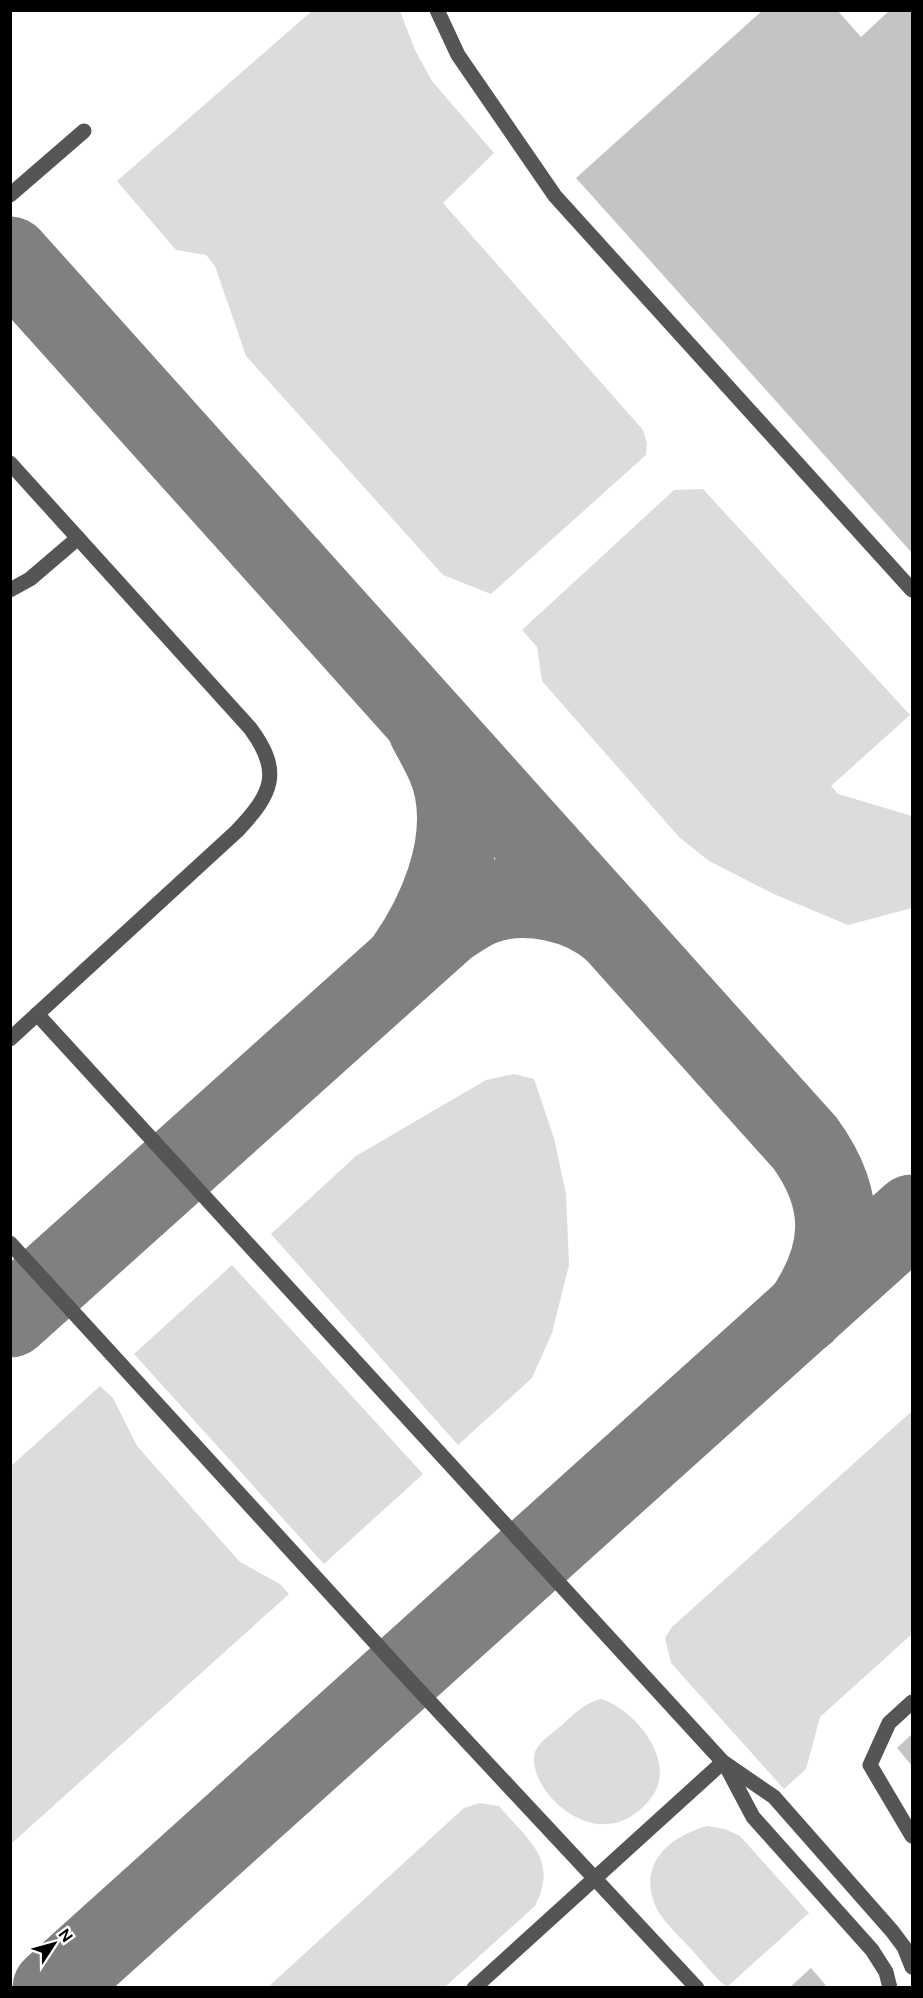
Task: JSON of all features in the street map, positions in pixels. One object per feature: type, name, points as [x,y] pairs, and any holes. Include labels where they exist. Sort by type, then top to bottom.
[{"type":"lane","points":[[437,10],[458,55],[555,196],[912,590]]},
{"type":"lane","points":[[10,195],[84,131]]},
{"type":"lane","points":[[10,463],[250,728],[264,748],[270,771],[266,793],[255,811],[237,831],[10,1039]]},
{"type":"lane","points":[[10,590],[30,579],[78,538]]},
{"type":"lane","points":[[37,1014],[723,1761],[774,1797],[892,1931],[904,1947],[912,1967]]},
{"type":"lane","points":[[10,1243],[403,1673],[597,1878],[697,1988]]},
{"type":"lane","points":[[912,1702],[889,1723],[870,1765],[912,1836]]},
{"type":"lane","points":[[474,1988],[723,1761]]},
{"type":"lane","points":[[723,1761],[753,1817],[872,1950],[886,1972],[890,1988]]},
{"type":"shaded area","points":[[312,11],[400,11],[415,50],[432,81],[494,153],[443,203],[643,430],[647,443],[646,455],[491,594],[443,575],[246,356],[215,266],[206,255],[176,250],[117,181]]},
{"type":"shaded area","points":[[703,489],[910,715],[831,786],[838,794],[912,816],[912,908],[848,925],[776,895],[709,861],[679,837],[542,681],[537,647],[522,630],[674,490]]},
{"type":"shaded area","points":[[514,1074],[534,1079],[554,1138],[566,1194],[569,1265],[552,1333],[532,1378],[458,1445],[271,1234],[356,1156],[486,1080]]},
{"type":"shaded area","points":[[232,1265],[423,1474],[324,1564],[134,1354]]},
{"type":"shaded area","points":[[100,1386],[113,1398],[137,1446],[240,1562],[280,1584],[289,1594],[11,1844],[11,1466]]},
{"type":"shaded area","points":[[912,1411],[912,1634],[820,1717],[806,1769],[784,1789],[671,1663],[665,1638],[672,1627]]},
{"type":"shaded area","points":[[601,1699],[614,1705],[639,1725],[649,1739],[660,1769],[658,1784],[651,1798],[629,1817],[607,1824],[585,1821],[566,1811],[550,1796],[539,1779],[534,1762],[537,1748],[545,1739],[589,1703]]},
{"type":"shaded area","points":[[480,1803],[499,1806],[537,1851],[544,1875],[542,1889],[535,1906],[445,1987],[268,1987],[464,1808]]},
{"type":"shaded area","points":[[707,1826],[725,1829],[740,1836],[809,1913],[727,1987],[665,1921],[652,1895],[650,1881],[659,1856],[668,1846],[692,1831]]},
{"type":"building","points":[[763,10],[837,10],[861,37],[890,10],[912,10],[912,553],[576,178]]},
{"type":"building","points":[[912,1734],[912,1766],[897,1748]]},
{"type":"building","points":[[811,1968],[828,1988],[789,1988]]},
{"type":"taxiway","points":[[10,257],[805,1143],[829,1186],[836,1228],[827,1270],[804,1313]]},
{"type":"taxiway","points":[[407,959],[430,922],[439,901],[447,880],[457,835],[455,791],[451,774],[428,728]]},
{"type":"taxiway","points":[[10,1317],[446,926],[472,909],[498,900],[516,898],[552,900],[587,912],[616,932]]},
{"type":"taxiway","points":[[53,1988],[912,1215]]}]
